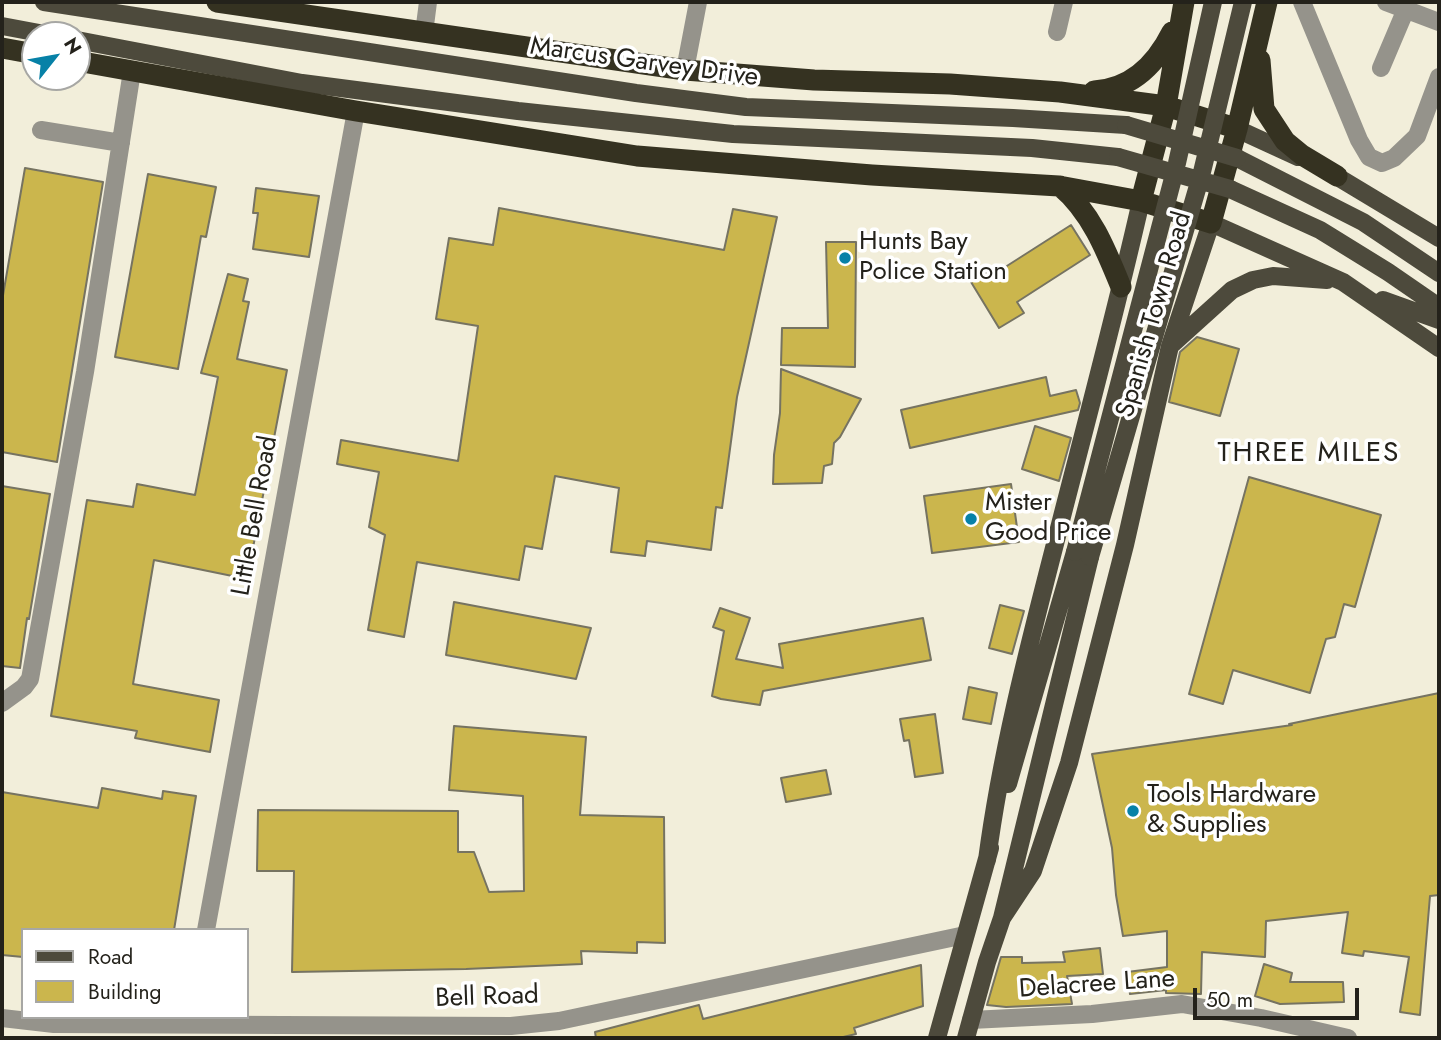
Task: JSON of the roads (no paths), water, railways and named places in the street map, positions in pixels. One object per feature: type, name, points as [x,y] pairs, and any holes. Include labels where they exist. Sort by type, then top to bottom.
[{"type":"highway","name":"Marcus Garvey Drive","points":[[217,2],[685,70],[814,80],[950,83],[1060,92],[1166,106],[1237,129]]},
{"type":"highway","name":"Spanish Town Road","points":[[1212,223],[1267,2]]},
{"type":"highway","points":[[1267,2],[1259,61],[1264,109],[1284,141],[1337,176]]},
{"type":"highway","name":"Spanish Town Road","points":[[1141,201],[1166,106],[1182,8]]},
{"type":"highway","points":[[1060,92],[1113,90],[1128,83],[1164,50],[1182,8]]},
{"type":"highway","points":[[2,48],[21,51]]},
{"type":"highway","points":[[91,64],[356,111],[637,156],[872,175],[1059,186],[1141,201],[1212,223]]},
{"type":"highway","points":[[1059,186],[1075,199],[1088,218],[1121,287]]},
{"type":"main road","name":"Marcus Garvey Drive","points":[[44,2],[636,93],[746,107],[1126,125],[1237,158],[1363,222],[1439,274]]},
{"type":"main road","name":"Spanish Town Road","points":[[966,1038],[1002,918],[1083,554],[1213,2]]},
{"type":"main road","name":"Spanish Town Road","points":[[937,1038],[987,860],[1202,172],[1243,2]]},
{"type":"main road","points":[[2,26],[21,30]]},
{"type":"main road","points":[[91,43],[302,83],[518,111],[733,134],[1032,148],[1118,157],[1230,189],[1320,230],[1439,307]]},
{"type":"main road","points":[[1237,129],[1337,176],[1439,238]]},
{"type":"main road","name":"Spanish Town Road","points":[[987,860],[996,791],[1025,659],[1141,201]]},
{"type":"main road","name":"Spanish Town Road","points":[[1002,918],[1033,871],[1069,763],[1125,545],[1170,346],[1212,223]]},
{"type":"main road","points":[[1212,223],[1343,282],[1433,320],[1439,320]]},
{"type":"main road","points":[[1170,346],[1233,290],[1253,280],[1286,276],[1343,282],[1439,348]]},
{"type":"street","points":[[424,33],[428,2]]},
{"type":"street","points":[[685,70],[698,2]]},
{"type":"street","points":[[1057,32],[1064,2]]},
{"type":"street","points":[[1303,2],[1359,140],[1369,157],[1382,163],[1394,158],[1418,136],[1439,77]]},
{"type":"street","points":[[1386,2],[1439,22]]},
{"type":"street","points":[[1381,68],[1406,9]]},
{"type":"street","points":[[2,703],[24,687],[30,679],[85,372],[132,71]]},
{"type":"street","name":"Little Bell Road","points":[[206,928],[356,111]]},
{"type":"street","points":[[41,130],[121,143]]},
{"type":"street","name":"Bell Road","points":[[2,1018],[54,1024],[190,1021],[322,1032],[511,1027],[559,1021],[965,935]]},
{"type":"street","name":"Delacree Lane","points":[[971,1020],[1092,1014],[1182,1003],[1349,1038]]},
{"type":"place","name":"Hunts Bay Police Station","points":[[845,258]]},
{"type":"place","name":"Mister Good Price","points":[[971,519]]},
{"type":"place","name":"Tools Hardware & Supplies","points":[[1133,811]]},
{"type":"district","name":"THREE MILES","points":[[1309,454]]}]
